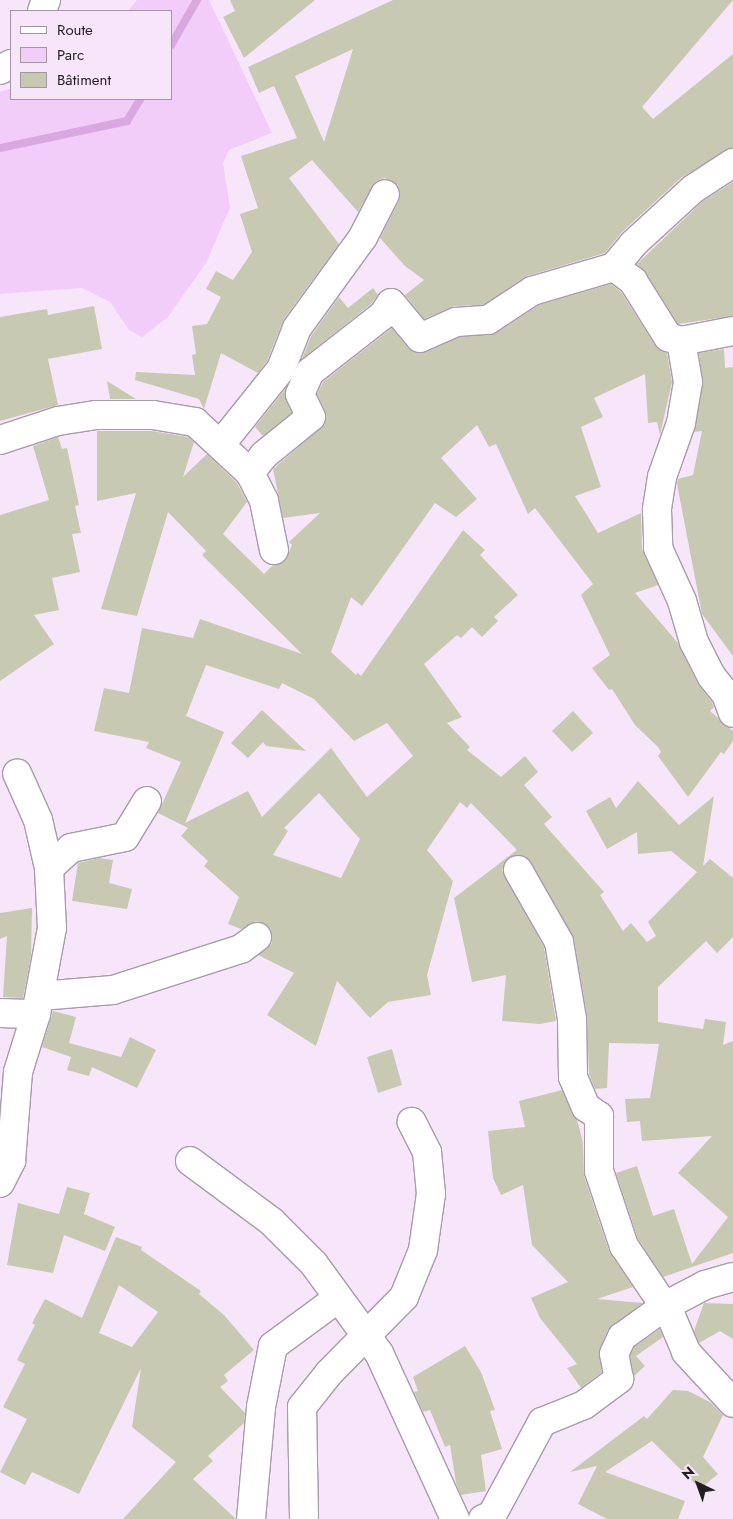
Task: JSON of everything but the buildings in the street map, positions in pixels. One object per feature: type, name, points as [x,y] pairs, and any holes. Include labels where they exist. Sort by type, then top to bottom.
[{"type":"street","points":[[250,473],[264,454],[311,417],[300,394],[310,372],[383,315],[391,302],[420,338],[456,322],[488,320],[532,291],[614,267],[632,244],[693,189],[733,163]]},
{"type":"street","points":[[221,444],[281,370],[297,328],[364,237],[385,194]]},
{"type":"street","points":[[614,267],[633,281],[668,337],[681,341],[733,331]]},
{"type":"street","points":[[681,341],[688,382],[681,424],[661,485],[657,510],[658,548],[682,601],[694,642],[712,677],[726,694],[733,713]]},
{"type":"street","points":[[0,440],[58,421],[97,416],[152,415],[195,422],[221,444],[250,473],[264,501],[274,550]]},
{"type":"street","points":[[0,1183],[11,1161],[18,1072],[38,1005],[52,928],[49,868],[38,820],[17,773]]},
{"type":"street","points":[[49,868],[71,848],[100,844],[125,837],[147,802]]},
{"type":"street","points":[[518,870],[559,942],[572,1019],[573,1078],[586,1107],[599,1116],[599,1171],[624,1246],[665,1306],[686,1352],[733,1403]]},
{"type":"street","points":[[0,1013],[113,990],[241,949],[257,937]]},
{"type":"street","points":[[304,1519],[302,1407],[329,1373],[404,1297],[423,1250],[431,1194],[428,1152],[412,1122]]},
{"type":"street","points":[[190,1161],[272,1222],[314,1264],[365,1338],[379,1353],[455,1519]]},
{"type":"street","points":[[483,1519],[492,1515],[542,1422],[584,1405],[619,1379],[614,1354],[622,1337],[665,1306],[705,1285],[733,1277]]},
{"type":"street","points":[[251,1519],[261,1407],[273,1346],[338,1298]]},
{"type":"green space","points":[[137,0],[209,0],[272,133],[229,150],[223,163],[230,208],[206,263],[168,317],[142,337],[129,330],[110,302],[82,288],[0,294],[0,92],[10,88],[10,100],[172,100],[172,10],[129,10]]},
{"type":"waterway","points":[[172,43],[197,0]]},
{"type":"waterway","points":[[0,148],[127,121],[139,100]]}]
